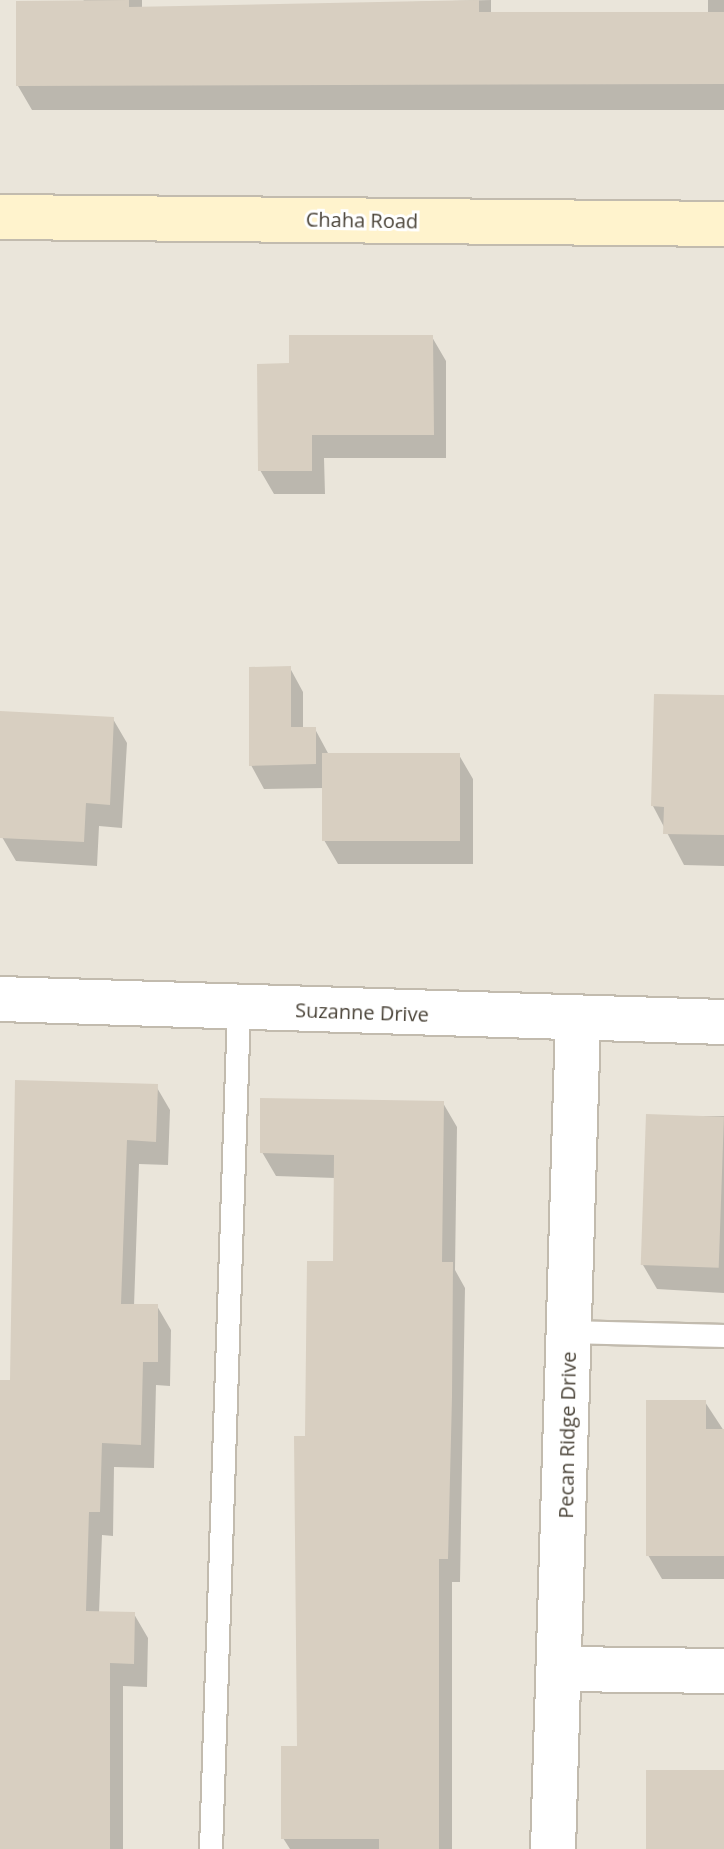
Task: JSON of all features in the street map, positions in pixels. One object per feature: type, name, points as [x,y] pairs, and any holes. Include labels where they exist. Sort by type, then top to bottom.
[{"type":"street","name":"Chaha Road","points":[[0,217],[724,224]]},
{"type":"street","name":"Suzanne Drive","points":[[0,999],[578,1020],[724,1022]]},
{"type":"street","name":"Pecan Ridge Drive","points":[[553,1849],[561,1669],[578,1020]]},
{"type":"street","points":[[561,1669],[724,1671]]},
{"type":"lane","points":[[211,1849],[239,1008]]},
{"type":"lane","points":[[569,1332],[724,1336]]},
{"type":"shaded area","points":[[0,0],[724,0],[724,1849],[0,1849]]},
{"type":"building","points":[[129,0],[129,7],[479,0],[479,12],[724,12],[724,84],[16,86],[16,1]]},
{"type":"building","points":[[289,335],[433,335],[434,435],[312,435],[312,471],[258,471],[257,364],[289,363]]},
{"type":"building","points":[[291,666],[291,727],[316,727],[316,764],[249,766],[249,667]]},
{"type":"building","points":[[654,694],[724,695],[724,835],[663,834],[664,807],[651,806]]},
{"type":"building","points":[[0,711],[114,717],[110,805],[86,803],[84,842],[0,838]]},
{"type":"building","points":[[322,753],[460,753],[460,841],[322,841]]},
{"type":"building","points":[[15,1080],[158,1084],[156,1142],[127,1140],[121,1304],[158,1304],[158,1362],[143,1362],[141,1445],[102,1443],[100,1512],[89,1512],[86,1611],[135,1612],[134,1664],[110,1663],[110,1849],[0,1849],[0,1380],[10,1380]]},
{"type":"building","points":[[260,1098],[444,1101],[442,1262],[453,1262],[448,1559],[439,1559],[439,1849],[379,1849],[379,1839],[281,1839],[281,1746],[297,1746],[294,1436],[305,1436],[307,1261],[333,1261],[334,1155],[260,1153]]},
{"type":"building","points":[[646,1114],[724,1117],[719,1268],[641,1265]]},
{"type":"building","points":[[646,1400],[706,1400],[706,1429],[724,1429],[724,1556],[646,1556]]},
{"type":"building","points":[[646,1770],[724,1770],[724,1849],[646,1849]]}]
